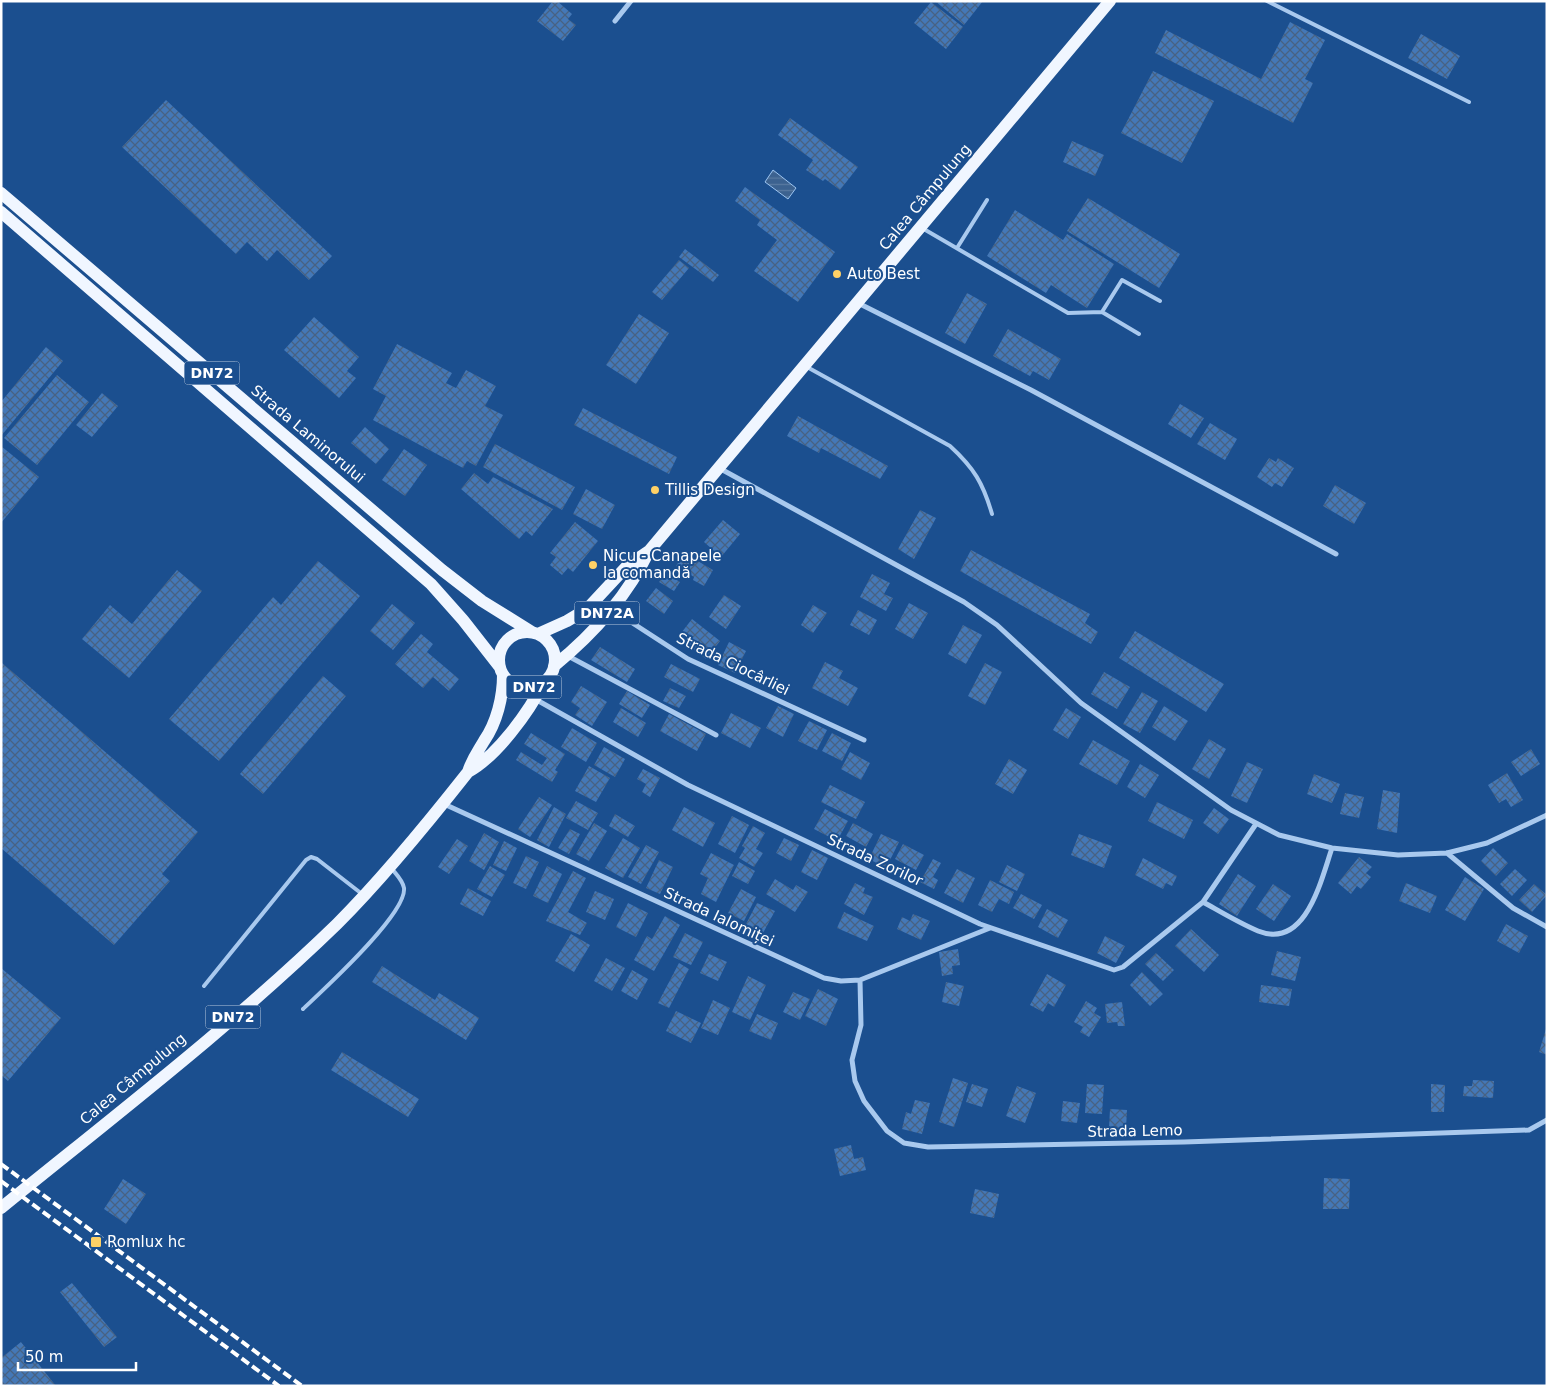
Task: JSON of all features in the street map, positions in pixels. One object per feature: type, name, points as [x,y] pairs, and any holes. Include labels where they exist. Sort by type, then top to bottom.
[{"type":"main road","name":"Calea Câmpulung","points":[[1,1208],[252,1001],[305,954],[363,896],[443,804],[468,772],[480,765],[535,699],[554,666],[567,655],[610,609],[638,574],[649,551],[1110,1]]},
{"type":"main road","name":"Strada Laminorului","points":[[1,193],[442,570],[482,601],[535,633]]},
{"type":"main road","name":"DN72","points":[[1,212],[443,597],[501,670],[517,686],[526,688],[544,682]]},
{"type":"main road","name":"Calea Câmpulung","points":[[468,772],[472,758],[485,740],[501,700],[501,670],[498,657],[506,640],[523,632],[535,633],[576,616],[597,600],[627,566],[649,551]]},
{"type":"main road","name":"DN72","points":[[535,633],[550,644],[555,658],[554,666]]},
{"type":"street","points":[[615,22],[631,1]]},
{"type":"street","points":[[858,302],[1031,390],[1336,554]]},
{"type":"street","points":[[719,468],[964,602],[997,625],[1081,703],[1231,810],[1279,836],[1332,848],[1398,855],[1447,853],[1487,843],[1547,815]]},
{"type":"street","name":"Strada Ciocârliei","points":[[597,600],[688,659],[864,740]]},
{"type":"street","points":[[567,655],[586,667],[716,735]]},
{"type":"street","name":"Strada Zorilor","points":[[535,699],[688,785],[990,928],[1114,970],[1123,967],[1203,902],[1256,824]]},
{"type":"street","name":"Strada Ialomiței","points":[[443,804],[824,978],[841,981],[860,980],[990,928]]},
{"type":"street","points":[[1203,902],[1259,932],[1280,934],[1301,922],[1314,902],[1332,848]]},
{"type":"street","points":[[1447,853],[1513,908],[1547,927]]},
{"type":"street","name":"Strada Lemo","points":[[860,980],[861,1024],[852,1060],[855,1081],[873,1115],[887,1131],[904,1143],[928,1146],[1184,1142],[1529,1130],[1547,1120]]},
{"type":"lane","points":[[1267,1],[1469,102]]},
{"type":"lane","points":[[957,248],[987,200]]},
{"type":"lane","points":[[921,227],[1068,313],[1102,312],[1138,334]]},
{"type":"lane","points":[[1102,312],[1122,280],[1160,301]]},
{"type":"lane","points":[[805,365],[950,446],[968,462],[980,478],[992,514]]},
{"type":"lane","points":[[204,986],[306,860],[316,859],[363,896]]},
{"type":"lane","points":[[303,1009],[357,957],[382,928],[403,898],[404,888],[400,878],[390,866]]},
{"type":"water","points":[[773,170],[796,188],[788,199],[765,182]]},
{"type":"building","points":[[553,1],[557,1],[572,14],[568,19],[576,25],[563,41],[537,21]]},
{"type":"building","points":[[935,1],[983,1],[964,25]]},
{"type":"building","points":[[931,2],[963,27],[946,49],[914,23]]},
{"type":"building","points":[[1290,22],[1325,40],[1305,79],[1313,83],[1293,123],[1155,53],[1166,30],[1261,79]]},
{"type":"building","points":[[1421,34],[1460,56],[1447,79],[1408,58]]},
{"type":"building","points":[[1153,71],[1214,101],[1182,163],[1121,133]]},
{"type":"building","points":[[166,100],[332,256],[309,280],[277,250],[267,261],[247,242],[236,254],[122,147]]},
{"type":"building","points":[[790,118],[858,167],[840,190],[825,179],[823,181],[806,170],[813,160],[778,135]]},
{"type":"building","points":[[1072,141],[1104,155],[1095,176],[1063,162]]},
{"type":"building","points":[[745,187],[835,252],[798,302],[754,271],[777,240],[757,225],[760,220],[735,201]]},
{"type":"building","points":[[1088,198],[1180,254],[1159,288],[1067,231]]},
{"type":"building","points":[[1015,210],[1063,240],[1067,234],[1114,264],[1087,308],[1051,285],[1046,293],[987,256]]},
{"type":"building","points":[[685,249],[719,275],[713,282],[679,257]]},
{"type":"building","points":[[679,260],[689,268],[662,300],[652,292]]},
{"type":"building","points":[[967,293],[987,304],[965,344],[945,333]]},
{"type":"building","points":[[639,314],[669,333],[636,384],[606,365]]},
{"type":"building","points":[[314,317],[359,357],[347,371],[356,378],[339,398],[284,350]]},
{"type":"building","points":[[1008,329],[1061,359],[1049,380],[1033,371],[1030,376],[993,356]]},
{"type":"building","points":[[397,344],[452,373],[446,383],[456,388],[466,370],[496,386],[485,406],[503,415],[476,466],[467,461],[463,468],[373,420],[386,396],[373,389]]},
{"type":"building","points":[[46,347],[63,361],[1,436],[1,402]]},
{"type":"building","points":[[57,375],[89,402],[37,465],[4,438]]},
{"type":"building","points":[[102,393],[118,406],[92,437],[76,425]]},
{"type":"building","points":[[1180,404],[1204,418],[1191,438],[1168,424]]},
{"type":"building","points":[[583,408],[677,457],[669,474],[574,425]]},
{"type":"building","points":[[798,416],[888,466],[880,479],[821,448],[819,453],[787,436]]},
{"type":"building","points":[[1210,423],[1237,439],[1225,460],[1197,444]]},
{"type":"building","points":[[365,427],[389,449],[376,464],[351,443]]},
{"type":"building","points":[[495,444],[575,487],[562,510],[483,467]]},
{"type":"building","points":[[1,446],[39,477],[1,523]]},
{"type":"building","points":[[404,449],[427,465],[405,496],[382,480]]},
{"type":"building","points":[[1269,458],[1276,462],[1278,458],[1294,468],[1282,487],[1275,483],[1272,487],[1257,477]]},
{"type":"building","points":[[474,473],[488,484],[493,477],[553,509],[532,536],[526,531],[519,539],[461,489]]},
{"type":"building","points":[[1335,485],[1366,503],[1354,524],[1323,506]]},
{"type":"building","points":[[586,489],[615,505],[602,529],[573,514]]},
{"type":"building","points":[[920,510],[936,518],[914,559],[898,549]]},
{"type":"building","points":[[723,520],[740,534],[721,557],[704,542]]},
{"type":"building","points":[[575,522],[598,541],[573,572],[568,568],[562,575],[550,565],[556,557],[550,553]]},
{"type":"building","points":[[971,550],[1090,614],[1085,623],[1098,632],[1091,644],[960,571]]},
{"type":"building","points":[[684,553],[713,570],[704,586],[693,580],[694,577],[676,566]]},
{"type":"building","points":[[318,561],[360,596],[219,761],[169,719],[273,597],[281,605]]},
{"type":"building","points":[[177,570],[202,591],[129,678],[82,639],[110,605],[132,624]]},
{"type":"building","points":[[665,573],[680,582],[674,591],[659,582]]},
{"type":"building","points":[[872,574],[890,583],[884,594],[893,598],[886,611],[860,597]]},
{"type":"building","points":[[656,588],[673,601],[664,614],[646,601]]},
{"type":"building","points":[[724,595],[741,606],[726,629],[709,617]]},
{"type":"building","points":[[909,603],[928,613],[913,639],[895,629]]},
{"type":"building","points":[[392,604],[415,623],[393,650],[370,631]]},
{"type":"building","points":[[813,605],[827,613],[813,633],[801,625]]},
{"type":"building","points":[[858,610],[877,620],[869,635],[850,625]]},
{"type":"building","points":[[692,619],[720,641],[706,659],[678,637]]},
{"type":"building","points":[[963,625],[982,635],[966,664],[948,654]]},
{"type":"building","points":[[1135,631],[1224,684],[1206,712],[1119,658]]},
{"type":"building","points":[[421,634],[433,644],[427,652],[459,679],[449,691],[433,677],[423,688],[395,664]]},
{"type":"building","points":[[729,642],[746,651],[735,673],[718,665]]},
{"type":"building","points":[[600,647],[635,669],[627,682],[591,660]]},
{"type":"building","points":[[1,662],[198,832],[162,874],[170,881],[114,945],[1,848]]},
{"type":"building","points":[[825,662],[843,671],[839,678],[858,688],[848,706],[812,688]]},
{"type":"building","points":[[985,663],[1002,672],[985,705],[968,696]]},
{"type":"building","points":[[671,664],[700,679],[693,692],[664,677]]},
{"type":"building","points":[[1104,672],[1130,687],[1117,709],[1091,694]]},
{"type":"building","points":[[323,676],[346,696],[263,794],[240,774]]},
{"type":"building","points":[[581,686],[607,702],[592,726],[575,715],[580,708],[571,702]]},
{"type":"building","points":[[670,688],[686,696],[679,708],[663,701]]},
{"type":"building","points":[[627,691],[650,705],[642,718],[619,704]]},
{"type":"building","points":[[1142,692],[1158,701],[1140,733],[1123,724]]},
{"type":"building","points":[[778,706],[794,714],[783,737],[766,728]]},
{"type":"building","points":[[1164,706],[1188,721],[1175,741],[1152,727]]},
{"type":"building","points":[[621,708],[646,723],[638,737],[613,722]]},
{"type":"building","points":[[1066,708],[1081,717],[1068,739],[1053,730]]},
{"type":"building","points":[[731,713],[761,728],[750,748],[721,733]]},
{"type":"building","points":[[669,714],[706,734],[697,751],[660,731]]},
{"type":"building","points":[[809,721],[827,730],[817,750],[798,741]]},
{"type":"building","points":[[572,728],[597,743],[586,762],[561,747]]},
{"type":"building","points":[[531,733],[565,754],[555,770],[558,772],[552,782],[516,760],[521,752],[542,765],[547,758],[524,744]]},
{"type":"building","points":[[832,733],[851,743],[842,761],[822,751]]},
{"type":"building","points":[[1209,739],[1226,749],[1209,779],[1192,769]]},
{"type":"building","points":[[1093,740],[1130,761],[1117,785],[1079,764]]},
{"type":"building","points":[[604,747],[625,759],[615,777],[594,765]]},
{"type":"building","points":[[1531,749],[1540,764],[1521,776],[1511,762]]},
{"type":"building","points":[[850,752],[870,763],[861,780],[841,769]]},
{"type":"building","points":[[1009,759],[1027,770],[1013,794],[995,784]]},
{"type":"building","points":[[1247,762],[1263,769],[1247,803],[1231,796]]},
{"type":"building","points":[[1140,764],[1159,775],[1145,798],[1127,787]]},
{"type":"building","points":[[589,766],[610,778],[596,802],[575,791]]},
{"type":"building","points":[[643,769],[660,778],[650,797],[642,792],[646,784],[637,779]]},
{"type":"building","points":[[1507,773],[1523,800],[1511,807],[1506,799],[1499,803],[1488,785]]},
{"type":"building","points":[[1314,774],[1340,784],[1332,803],[1307,794]]},
{"type":"building","points":[[830,785],[865,802],[856,819],[821,802]]},
{"type":"building","points":[[1383,790],[1400,793],[1397,833],[1377,829]]},
{"type":"building","points":[[1345,793],[1364,797],[1359,818],[1340,814]]},
{"type":"building","points":[[539,797],[552,805],[530,837],[518,829]]},
{"type":"building","points":[[576,801],[598,813],[588,830],[566,818]]},
{"type":"building","points":[[1157,802],[1193,820],[1184,839],[1148,821]]},
{"type":"building","points":[[554,807],[566,814],[549,847],[537,840]]},
{"type":"building","points":[[684,807],[715,823],[703,847],[672,830]]},
{"type":"building","points":[[1214,808],[1229,819],[1218,834],[1203,823]]},
{"type":"building","points":[[825,809],[848,821],[837,841],[814,829]]},
{"type":"building","points":[[615,814],[635,826],[628,837],[609,826]]},
{"type":"building","points":[[732,816],[749,825],[735,853],[718,844]]},
{"type":"building","points":[[594,823],[607,831],[589,861],[576,854]]},
{"type":"building","points":[[853,823],[873,834],[866,847],[846,836]]},
{"type":"building","points":[[753,826],[765,833],[756,849],[763,853],[754,867],[739,858],[745,848],[742,846]]},
{"type":"building","points":[[570,829],[580,834],[569,854],[558,848]]},
{"type":"building","points":[[484,833],[499,842],[484,870],[469,861]]},
{"type":"building","points":[[881,834],[899,842],[886,868],[869,859]]},
{"type":"building","points":[[1079,834],[1112,846],[1104,868],[1071,855]]},
{"type":"building","points":[[623,838],[640,848],[623,878],[605,868]]},
{"type":"building","points":[[784,838],[799,845],[791,861],[776,853]]},
{"type":"building","points":[[457,839],[468,846],[449,874],[438,867]]},
{"type":"building","points":[[504,841],[517,848],[506,871],[493,865]]},
{"type":"building","points":[[903,844],[924,855],[916,870],[895,859]]},
{"type":"building","points":[[646,845],[659,852],[641,884],[628,877]]},
{"type":"building","points":[[1493,848],[1508,863],[1496,876],[1481,861]]},
{"type":"building","points":[[812,850],[828,858],[817,880],[801,872]]},
{"type":"building","points":[[711,853],[734,865],[716,902],[701,894],[708,878],[700,874]]},
{"type":"building","points":[[526,856],[539,862],[526,889],[513,883]]},
{"type":"building","points":[[1359,857],[1372,867],[1366,873],[1371,877],[1361,889],[1357,886],[1351,894],[1338,883]]},
{"type":"building","points":[[1143,858],[1177,876],[1172,886],[1166,883],[1163,889],[1135,875]]},
{"type":"building","points":[[933,859],[941,863],[933,877],[938,880],[934,889],[920,882]]},
{"type":"building","points":[[659,860],[673,867],[660,894],[646,888]]},
{"type":"building","points":[[739,862],[755,871],[748,884],[732,876]]},
{"type":"building","points":[[1007,865],[1025,874],[1017,891],[999,882]]},
{"type":"building","points":[[490,866],[505,875],[492,897],[477,889]]},
{"type":"building","points":[[547,866],[562,874],[548,903],[533,896]]},
{"type":"building","points":[[957,869],[975,878],[963,903],[944,893]]},
{"type":"building","points":[[1515,869],[1527,880],[1512,896],[1500,884]]},
{"type":"building","points":[[573,871],[586,878],[568,912],[587,923],[580,935],[546,921]]},
{"type":"building","points":[[1238,874],[1256,886],[1237,916],[1219,904]]},
{"type":"building","points":[[1465,877],[1484,889],[1465,921],[1445,910]]},
{"type":"building","points":[[775,879],[793,890],[796,885],[808,892],[795,912],[766,894]]},
{"type":"building","points":[[990,880],[1014,892],[1009,904],[999,899],[992,912],[978,905]]},
{"type":"building","points":[[855,883],[865,888],[863,893],[873,897],[864,915],[844,904]]},
{"type":"building","points":[[1406,883],[1437,896],[1430,913],[1399,901]]},
{"type":"building","points":[[1273,884],[1291,896],[1274,921],[1256,909]]},
{"type":"building","points":[[1534,884],[1547,895],[1532,912],[1519,900]]},
{"type":"building","points":[[468,888],[491,901],[483,916],[460,904]]},
{"type":"building","points":[[741,889],[756,897],[744,921],[728,913]]},
{"type":"building","points":[[595,891],[614,899],[605,920],[586,912]]},
{"type":"building","points":[[1021,894],[1042,905],[1034,919],[1013,908]]},
{"type":"building","points":[[628,903],[648,913],[636,937],[616,927]]},
{"type":"building","points":[[757,903],[775,911],[763,933],[746,924]]},
{"type":"building","points":[[1047,909],[1068,920],[1058,938],[1038,927]]},
{"type":"building","points":[[844,912],[874,926],[867,941],[837,928]]},
{"type":"building","points":[[913,914],[930,921],[921,940],[897,929],[902,917],[910,921]]},
{"type":"building","points":[[665,916],[680,925],[654,971],[634,960],[647,936],[652,939]]},
{"type":"building","points":[[1506,924],[1528,936],[1519,953],[1497,941]]},
{"type":"building","points":[[1191,929],[1219,955],[1204,972],[1175,946]]},
{"type":"building","points":[[685,933],[703,942],[691,965],[673,957]]},
{"type":"building","points":[[571,934],[590,945],[574,972],[555,961]]},
{"type":"building","points":[[1105,936],[1125,946],[1116,963],[1097,953]]},
{"type":"building","points":[[958,949],[960,965],[952,966],[953,974],[942,976],[939,952]]},
{"type":"building","points":[[1277,951],[1301,957],[1295,981],[1271,975]]},
{"type":"building","points":[[1156,953],[1174,970],[1163,981],[1145,964]]},
{"type":"building","points":[[709,954],[727,962],[718,981],[700,973]]},
{"type":"building","points":[[606,958],[625,968],[612,991],[594,981]]},
{"type":"building","points":[[679,963],[689,969],[669,1008],[658,1003]]},
{"type":"building","points":[[382,966],[435,1000],[439,993],[479,1018],[466,1040],[372,982]]},
{"type":"building","points":[[1,968],[61,1018],[8,1081],[1,1075]]},
{"type":"building","points":[[632,970],[648,979],[637,1000],[621,991]]},
{"type":"building","points":[[1142,972],[1163,994],[1150,1006],[1130,985]]},
{"type":"building","points":[[1047,974],[1066,985],[1054,1007],[1048,1003],[1043,1012],[1030,1005]]},
{"type":"building","points":[[748,976],[766,985],[750,1020],[732,1012]]},
{"type":"building","points":[[946,982],[964,986],[959,1006],[942,1002]]},
{"type":"building","points":[[1261,985],[1292,989],[1289,1006],[1259,1002]]},
{"type":"building","points":[[818,989],[838,999],[826,1026],[805,1016]]},
{"type":"building","points":[[793,992],[810,999],[800,1020],[783,1012]]},
{"type":"building","points":[[713,1000],[730,1008],[718,1035],[701,1028]]},
{"type":"building","points":[[1086,1001],[1097,1008],[1094,1013],[1101,1017],[1089,1037],[1080,1032],[1083,1027],[1074,1022]]},
{"type":"building","points":[[1122,1002],[1125,1026],[1118,1026],[1117,1022],[1107,1023],[1105,1004]]},
{"type":"building","points":[[676,1011],[701,1023],[691,1043],[666,1031]]},
{"type":"building","points":[[757,1014],[778,1023],[771,1040],[749,1031]]},
{"type":"building","points":[[1547,1029],[1547,1055],[1539,1052]]},
{"type":"building","points":[[342,1052],[419,1099],[408,1117],[331,1070]]},
{"type":"building","points":[[953,1078],[968,1083],[954,1127],[939,1122]]},
{"type":"building","points":[[1473,1080],[1494,1081],[1493,1098],[1463,1096],[1464,1086],[1472,1086]]},
{"type":"building","points":[[972,1084],[988,1089],[982,1107],[966,1102]]},
{"type":"building","points":[[1087,1084],[1104,1085],[1102,1114],[1085,1113]]},
{"type":"building","points":[[1431,1084],[1445,1085],[1444,1112],[1431,1112]]},
{"type":"building","points":[[1017,1086],[1036,1093],[1025,1123],[1006,1116]]},
{"type":"building","points":[[915,1100],[930,1103],[922,1134],[902,1129],[906,1112],[911,1114]]},
{"type":"building","points":[[1063,1101],[1080,1103],[1077,1123],[1061,1121]]},
{"type":"building","points":[[1110,1109],[1127,1110],[1126,1129],[1109,1128]]},
{"type":"building","points":[[851,1145],[854,1159],[863,1157],[866,1170],[840,1176],[834,1149]]},
{"type":"building","points":[[1324,1178],[1350,1179],[1349,1209],[1323,1209]]},
{"type":"building","points":[[123,1179],[146,1194],[126,1224],[104,1209]]},
{"type":"building","points":[[975,1189],[999,1194],[994,1218],[970,1213]]},
{"type":"building","points":[[72,1283],[117,1337],[104,1347],[60,1292]]},
{"type":"building","points":[[21,1342],[56,1386],[1,1386],[1,1358]]},
{"type":"railway","points":[[1,1164],[302,1386]]},
{"type":"railway","points":[[1,1181],[279,1386]]},
{"type":"place","name":"Auto Best","points":[[837,274]]},
{"type":"place","name":"Tillis Design","points":[[655,490]]},
{"type":"place","name":"Nicu - Canapele la comandă","points":[[593,565]]},
{"type":"place","name":"Romlux hc","points":[[96,1242]]}]
